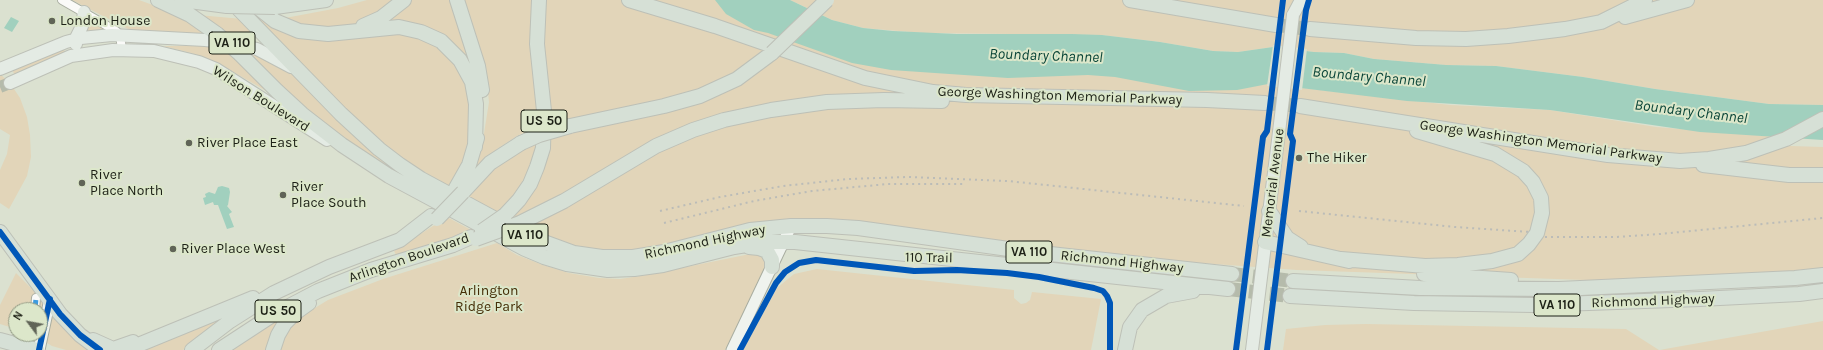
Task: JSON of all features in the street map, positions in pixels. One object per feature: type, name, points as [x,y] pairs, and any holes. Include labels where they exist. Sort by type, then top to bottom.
[{"type":"highway","name":"Richmond Highway","points":[[158,0],[190,15],[217,34],[302,114],[342,145],[389,176],[525,249],[567,264],[608,270],[634,269],[663,265],[734,247],[765,242],[784,241],[1228,289],[1178,293],[1166,296],[1154,302],[1142,310],[1130,327],[1125,350]]},
{"type":"highway","points":[[182,0],[275,7],[326,0]]},
{"type":"highway","points":[[249,0],[268,17],[291,29],[318,34],[385,28],[406,28],[427,34],[446,45],[464,65],[474,89],[477,113],[475,147]]},
{"type":"highway","points":[[342,33],[375,21],[404,0]]},
{"type":"highway","name":"Arlington Boulevard","points":[[192,350],[230,321],[274,293],[329,267],[400,240],[434,217],[459,190],[475,147],[481,123],[482,92],[478,66],[457,0]]},
{"type":"highway","name":"Arlington Boulevard","points":[[220,350],[285,307],[343,281],[473,238],[505,215],[519,200],[530,184],[537,167],[542,148],[544,118],[537,44],[539,0]]},
{"type":"highway","name":"George Washington Memorial Parkway","points":[[629,0],[715,26],[829,66],[882,82],[933,92],[1008,96],[1207,100],[1265,103]]},
{"type":"highway","points":[[459,190],[490,164],[521,143],[570,126],[664,106],[700,96],[737,79],[772,53],[827,0]]},
{"type":"highway","points":[[1130,0],[1276,25]]},
{"type":"highway","points":[[1601,22],[1645,0]]},
{"type":"highway","points":[[1310,29],[1393,36],[1466,39],[1528,34],[1601,22],[1687,0]]},
{"type":"highway","name":"Richmond Highway","points":[[228,3],[359,131],[400,165],[421,179],[525,235],[574,253],[602,257],[633,257],[664,252],[737,233],[791,226],[858,228],[1023,251],[1232,274]]},
{"type":"highway","points":[[473,238],[520,223],[564,201],[661,144],[705,126],[740,116],[827,102],[884,100],[974,102],[1008,96]]},
{"type":"highway","name":"George Washington Memorial Parkway","points":[[1300,106],[1365,115],[1592,152],[1680,162],[1732,156],[1774,144],[1796,134],[1823,118]]},
{"type":"highway","points":[[1341,259],[1425,266],[1458,265],[1499,260],[1512,257],[1524,250],[1537,233],[1541,221],[1542,206],[1537,189],[1529,176],[1511,162],[1488,152],[1365,115]]},
{"type":"highway","points":[[1680,162],[1774,173],[1823,174]]},
{"type":"highway","points":[[1269,211],[1287,238],[1314,252]]},
{"type":"highway","points":[[0,232],[43,299],[74,329],[100,350]]},
{"type":"highway","points":[[1265,242],[1381,268],[1414,273],[1622,287]]},
{"type":"highway","points":[[734,247],[764,250],[771,258],[772,267]]},
{"type":"highway","name":"Richmond Highway","points":[[1293,281],[1435,288],[1559,289],[1795,278],[1823,275]]},
{"type":"highway","points":[[273,350],[279,332],[291,316],[300,308],[343,281]]},
{"type":"highway","name":"Richmond Highway","points":[[1290,296],[1414,303],[1533,306],[1799,294],[1823,290]]},
{"type":"highway","points":[[126,350],[252,298],[274,293]]},
{"type":"highway","points":[[74,329],[107,348],[112,349],[147,336],[167,333]]},
{"type":"highway","points":[[0,340],[38,350]]},
{"type":"main road","name":"Memorial Avenue","points":[[1252,350],[1295,6]]},
{"type":"main road","points":[[78,55],[75,40],[82,26],[84,12]]},
{"type":"main road","name":"Wilson Boulevard","points":[[3,75],[20,59],[75,40],[100,36],[120,35],[205,40],[244,46],[268,54],[288,64],[305,77]]},
{"type":"main road","name":"Wilson Boulevard","points":[[3,75],[78,55],[122,50],[154,51],[199,62],[216,69],[354,158],[389,176]]},
{"type":"street","points":[[62,0],[112,28],[120,35],[122,50]]},
{"type":"street","points":[[732,350],[791,226]]},
{"type":"street","points":[[772,267],[790,250],[808,243]]},
{"type":"street","points":[[38,350],[43,299]]},
{"type":"green space","points":[[72,0],[139,0],[172,12],[211,34],[134,32]]},
{"type":"green space","points":[[367,0],[401,0],[356,26],[316,30],[280,19],[338,8]]},
{"type":"green space","points":[[410,0],[452,0],[476,79],[455,48],[375,25]]},
{"type":"green space","points":[[463,0],[534,0],[540,125],[517,136],[497,149],[469,177],[482,146],[489,102],[487,84]]},
{"type":"green space","points":[[542,0],[736,0],[760,20],[1130,74],[1268,84],[1450,105],[1550,110],[1656,127],[1770,136],[1791,146],[1823,147],[1823,272],[1671,283],[1297,270],[1008,249],[791,226],[649,255],[557,248],[505,215],[537,167]]},
{"type":"green space","points":[[790,0],[1823,0],[1823,105],[1769,104],[1496,66],[1446,65],[1374,59],[1344,53],[1314,52],[1273,47],[1238,52],[1213,51],[1160,42],[1102,35],[923,33],[863,28],[832,20]]},
{"type":"green space","points":[[198,15],[242,19],[256,36],[252,39],[231,37]]},
{"type":"green space","points":[[252,17],[260,17],[300,37],[314,40],[341,40],[388,33],[412,35],[444,50],[463,73],[473,102],[468,141],[462,164],[450,187],[404,160],[363,128]]},
{"type":"green space","points":[[88,19],[102,27],[102,29],[84,33]]},
{"type":"green space","points":[[163,46],[222,46],[277,97],[221,65],[191,53]]},
{"type":"green space","points":[[62,49],[67,52],[15,76],[12,69]]},
{"type":"green space","points":[[249,52],[268,60],[293,74],[416,183],[347,142],[296,100]]},
{"type":"green space","points":[[0,74],[10,83],[20,98],[27,117],[30,135],[31,157],[27,176],[9,209],[0,203],[0,170],[7,154],[10,135],[0,129]]},
{"type":"green space","points":[[540,141],[536,155],[520,191],[499,213],[466,195],[500,161]]},
{"type":"green space","points":[[447,217],[473,231],[397,257],[394,251]]},
{"type":"green space","name":"Arlington Ridge Park","points":[[497,243],[517,255],[543,265],[569,273],[599,278],[620,279],[647,275],[755,253],[767,259],[765,271],[725,350],[279,350],[292,325],[305,314],[328,300],[383,279]]},
{"type":"green space","points":[[817,269],[1014,290],[1014,298],[1021,304],[1030,300],[1032,292],[1101,299],[1091,350],[743,350],[777,288],[794,274]]},
{"type":"green space","points":[[16,273],[45,302],[8,302],[8,326],[0,324],[0,305]]},
{"type":"green space","points":[[48,305],[94,350],[66,350],[52,346],[45,342],[48,342]]},
{"type":"green space","points":[[233,310],[183,350],[133,350]]},
{"type":"green space","points":[[290,312],[269,350],[229,350]]},
{"type":"green space","points":[[1823,321],[1823,350],[1660,350],[1665,349]]},
{"type":"green space","points":[[1366,324],[1626,329],[1659,350],[1283,350],[1286,329],[1325,325]]},
{"type":"water","name":"Boundary Channel","points":[[715,0],[790,0],[832,20],[863,28],[893,31],[957,34],[1102,35],[1160,42],[1213,51],[1238,52],[1273,47],[1314,52],[1344,53],[1374,59],[1446,65],[1496,66],[1769,104],[1823,105],[1823,140],[1700,132],[1550,110],[1407,101],[1268,84],[1237,90],[1189,91],[1115,77],[1088,75],[1008,78],[891,70],[852,63],[768,33],[754,30],[726,14]]},
{"type":"water","points":[[11,17],[19,21],[12,32],[4,28]]},
{"type":"water","points":[[222,186],[229,188],[230,192],[227,206],[232,212],[229,214],[234,227],[227,229],[218,205],[214,205],[213,202],[205,205],[203,198],[206,197],[205,194],[209,192],[215,194],[218,187]]},
{"type":"pier","points":[[1273,45],[1307,49],[1302,90],[1267,86]]},
{"type":"tunnel","points":[[1276,25],[1310,29]]},
{"type":"tunnel","points":[[0,87],[10,83]]},
{"type":"tunnel","points":[[1265,103],[1300,106]]},
{"type":"tunnel","points":[[1232,274],[1293,281]]},
{"type":"tunnel","points":[[1228,289],[1290,296]]},
{"type":"railway","points":[[660,211],[720,197],[783,186],[848,179],[908,177],[1008,181],[1244,206]]},
{"type":"railway","points":[[664,223],[754,201],[812,191],[888,184],[965,184]]},
{"type":"railway","points":[[1299,211],[1455,227],[1530,232]]},
{"type":"railway","points":[[1545,237],[1616,237],[1660,234],[1823,218]]},
{"type":"marked path","points":[[36,298],[36,302]]},
{"type":"cycle path","points":[[1236,350],[1263,137],[1267,131],[1283,0]]},
{"type":"cycle path","points":[[1267,350],[1293,141],[1290,134],[1306,10],[1309,0]]},
{"type":"cycle path","points":[[0,232],[60,314],[80,335],[100,350]]},
{"type":"cycle path","name":"110 Trail","points":[[740,350],[776,283],[785,272],[799,263],[816,260],[914,271],[957,270],[1007,273],[1039,277],[1094,288],[1103,291],[1110,303],[1110,350]]},
{"type":"cycle path","points":[[39,350],[50,299]]},
{"type":"place","name":"London House","points":[[52,21]]},
{"type":"place","name":"River Place East","points":[[189,143]]},
{"type":"place","name":"The Hiker","points":[[1299,158]]},
{"type":"place","name":"River Place North","points":[[82,183]]},
{"type":"place","name":"River Place South","points":[[283,195]]},
{"type":"place","name":"River Place West","points":[[173,249]]}]
